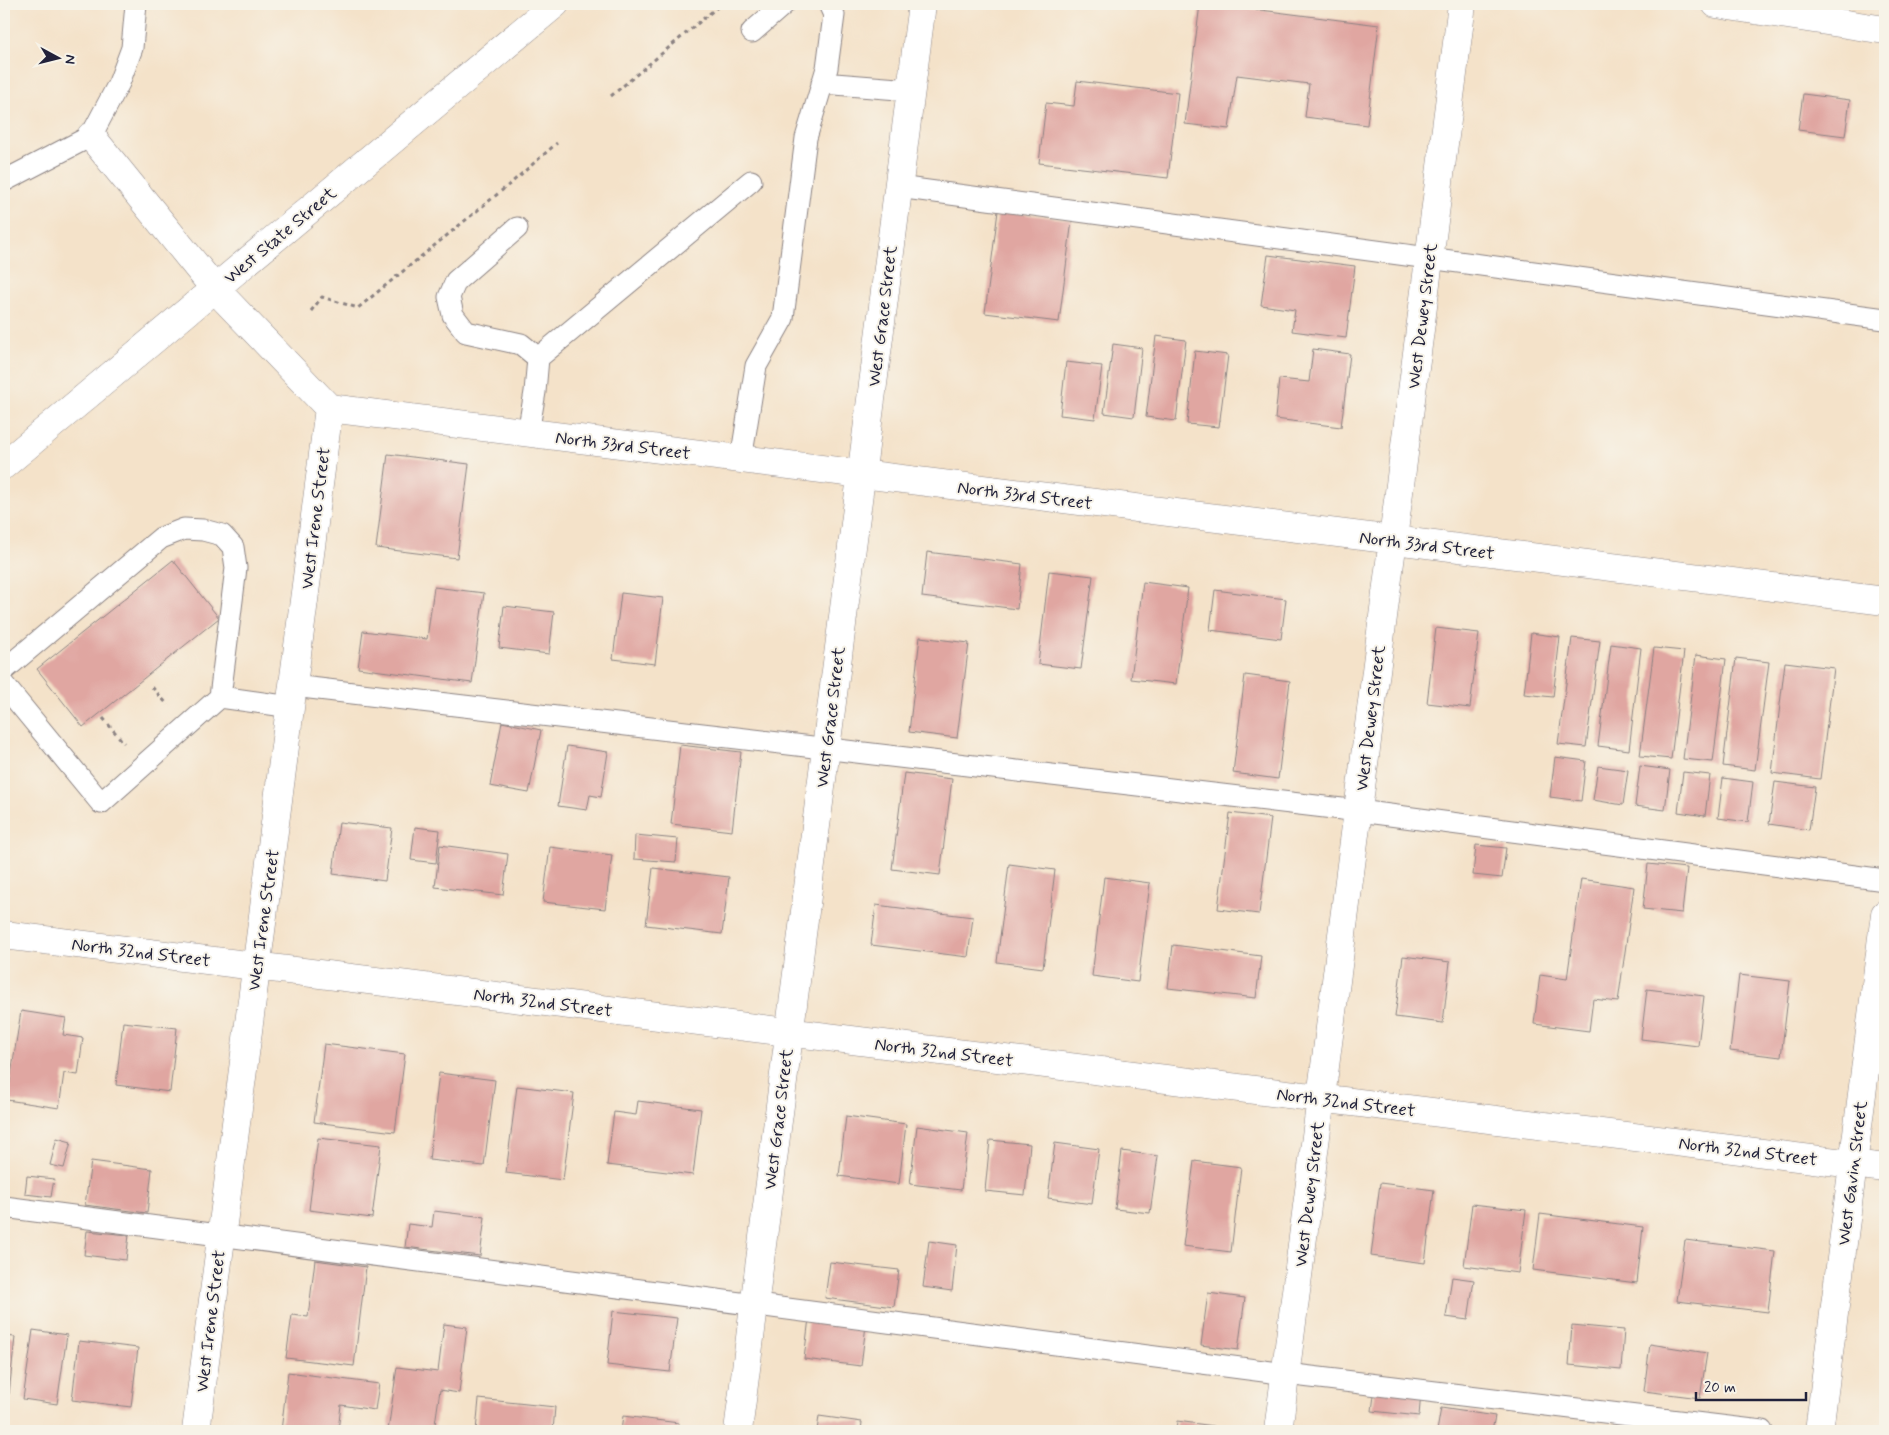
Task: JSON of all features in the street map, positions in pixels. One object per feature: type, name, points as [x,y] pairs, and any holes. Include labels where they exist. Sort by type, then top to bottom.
[{"type":"street","name":"West State Street","points":[[4,465],[555,4]]},
{"type":"street","name":"West Grace Street","points":[[738,1431],[922,4]]},
{"type":"street","name":"West Dewey Street","points":[[1278,1431],[1462,4]]},
{"type":"street","points":[[1716,4],[1885,30]]},
{"type":"street","points":[[91,136],[214,289],[329,408]]},
{"type":"street","name":"North 33rd Street","points":[[329,408],[1885,601]]},
{"type":"street","name":"West Irene Street","points":[[196,1431],[329,408]]},
{"type":"street","name":"West Gavin Street","points":[[1819,1431],[1885,914]]},
{"type":"street","name":"North 32nd Street","points":[[4,935],[1885,1168]]},
{"type":"lane","points":[[4,181],[91,136],[119,83],[132,48],[136,4]]},
{"type":"lane","points":[[752,32],[784,4]]},
{"type":"lane","points":[[741,460],[756,366],[783,318],[806,138],[827,68],[834,15],[829,4]]},
{"type":"lane","points":[[822,84],[911,90]]},
{"type":"lane","points":[[528,433],[535,392],[538,358],[751,181]]},
{"type":"lane","points":[[898,187],[1885,319]]},
{"type":"lane","points":[[517,228],[456,281],[449,297],[453,315],[466,332],[521,344],[538,358]]},
{"type":"lane","points":[[4,670],[161,538],[184,529],[203,530],[222,535],[233,547],[236,568],[220,697]]},
{"type":"lane","points":[[4,685],[101,803],[220,697],[292,696],[825,750],[1358,811],[1885,880]]},
{"type":"lane","points":[[4,1207],[1286,1374],[1762,1431]]},
{"type":"path","points":[[611,96],[721,4]]},
{"type":"path","points":[[311,311],[322,297],[358,308],[557,143]]},
{"type":"building","points":[[1200,4],[1213,4],[1379,25],[1367,125],[1305,117],[1309,84],[1237,75],[1229,129],[1185,124]]},
{"type":"building","points":[[1077,81],[1178,93],[1168,178],[1039,163],[1046,103],[1074,106]]},
{"type":"building","points":[[1803,94],[1850,100],[1845,136],[1798,130]]},
{"type":"building","points":[[998,211],[1072,220],[1059,322],[985,313]]},
{"type":"building","points":[[1268,255],[1355,266],[1346,338],[1292,331],[1295,310],[1261,305]]},
{"type":"building","points":[[1156,336],[1186,340],[1176,421],[1146,417]]},
{"type":"building","points":[[1113,344],[1142,348],[1134,417],[1104,413]]},
{"type":"building","points":[[1313,349],[1350,354],[1341,427],[1275,419],[1279,379],[1309,382]]},
{"type":"building","points":[[1195,351],[1228,355],[1219,427],[1187,424]]},
{"type":"building","points":[[1066,362],[1102,366],[1095,419],[1060,415]]},
{"type":"building","points":[[388,454],[469,464],[457,558],[376,548]]},
{"type":"building","points":[[927,552],[1022,564],[1017,609],[922,597]]},
{"type":"building","points":[[173,560],[219,618],[83,727],[37,669]]},
{"type":"building","points":[[1049,571],[1093,576],[1081,669],[1038,664]]},
{"type":"building","points":[[1143,582],[1188,588],[1176,684],[1131,679]]},
{"type":"building","points":[[434,587],[484,593],[472,683],[358,668],[363,631],[427,639]]},
{"type":"building","points":[[1215,590],[1286,599],[1281,639],[1210,630]]},
{"type":"building","points":[[621,593],[663,598],[655,664],[613,659]]},
{"type":"building","points":[[504,606],[554,612],[549,654],[499,648]]},
{"type":"building","points":[[1436,628],[1479,633],[1470,708],[1427,703]]},
{"type":"building","points":[[1531,633],[1560,637],[1553,697],[1524,694]]},
{"type":"building","points":[[920,637],[969,643],[957,738],[909,732]]},
{"type":"building","points":[[1572,638],[1600,641],[1586,747],[1558,744]]},
{"type":"building","points":[[1611,644],[1641,648],[1629,750],[1598,746]]},
{"type":"building","points":[[1654,648],[1684,651],[1671,759],[1640,756]]},
{"type":"building","points":[[1696,655],[1726,659],[1713,762],[1683,759]]},
{"type":"building","points":[[1736,658],[1769,662],[1755,770],[1723,766]]},
{"type":"building","points":[[1785,662],[1834,668],[1820,779],[1772,773]]},
{"type":"building","points":[[1245,675],[1290,681],[1278,779],[1233,773]]},
{"type":"building","points":[[502,722],[541,730],[529,793],[490,786]]},
{"type":"building","points":[[680,745],[741,752],[732,831],[671,824]]},
{"type":"building","points":[[567,746],[608,752],[601,797],[590,795],[587,810],[558,806]]},
{"type":"building","points":[[1555,757],[1586,761],[1581,801],[1550,797]]},
{"type":"building","points":[[1598,766],[1628,770],[1623,805],[1593,800]]},
{"type":"building","points":[[1640,766],[1670,770],[1665,810],[1635,806]]},
{"type":"building","points":[[1683,772],[1710,775],[1705,816],[1678,812]]},
{"type":"building","points":[[904,773],[952,779],[940,875],[892,869]]},
{"type":"building","points":[[1723,778],[1753,782],[1748,822],[1718,818]]},
{"type":"building","points":[[1775,782],[1815,787],[1809,830],[1769,824]]},
{"type":"building","points":[[1230,813],[1271,818],[1259,914],[1218,909]]},
{"type":"building","points":[[339,822],[392,828],[385,881],[333,874]]},
{"type":"building","points":[[415,827],[440,830],[436,863],[411,860]]},
{"type":"building","points":[[635,835],[678,839],[676,862],[634,859]]},
{"type":"building","points":[[440,845],[508,854],[503,895],[435,887]]},
{"type":"building","points":[[1476,845],[1506,848],[1502,878],[1473,875]]},
{"type":"building","points":[[550,847],[612,855],[605,909],[543,902]]},
{"type":"building","points":[[1009,864],[1055,870],[1043,968],[997,962]]},
{"type":"building","points":[[1648,864],[1687,868],[1682,913],[1643,909]]},
{"type":"building","points":[[653,868],[729,877],[722,934],[646,925]]},
{"type":"building","points":[[1104,877],[1150,883],[1138,982],[1092,976]]},
{"type":"building","points":[[1581,879],[1634,887],[1618,1002],[1593,999],[1589,1031],[1534,1024],[1540,975],[1567,979]]},
{"type":"building","points":[[876,905],[973,917],[968,957],[871,945]]},
{"type":"building","points":[[1173,945],[1261,956],[1256,998],[1168,988]]},
{"type":"building","points":[[1403,956],[1450,962],[1443,1023],[1395,1017]]},
{"type":"building","points":[[1739,975],[1790,981],[1781,1057],[1730,1051]]},
{"type":"building","points":[[1647,989],[1704,996],[1698,1046],[1641,1039]]},
{"type":"building","points":[[21,1011],[66,1018],[63,1035],[83,1038],[78,1075],[64,1073],[59,1108],[7,1100]]},
{"type":"building","points":[[123,1022],[177,1028],[170,1092],[116,1085]]},
{"type":"building","points":[[324,1044],[405,1054],[395,1132],[314,1122]]},
{"type":"building","points":[[439,1073],[495,1080],[484,1166],[429,1160]]},
{"type":"building","points":[[517,1086],[574,1093],[563,1180],[506,1173]]},
{"type":"building","points":[[638,1101],[701,1109],[693,1175],[607,1165],[614,1112],[636,1115]]},
{"type":"building","points":[[846,1116],[906,1124],[899,1184],[839,1176]]},
{"type":"building","points":[[917,1126],[968,1133],[961,1190],[910,1184]]},
{"type":"building","points":[[57,1138],[71,1142],[64,1168],[50,1165]]},
{"type":"building","points":[[318,1138],[381,1145],[372,1218],[309,1210]]},
{"type":"building","points":[[990,1140],[1030,1144],[1025,1195],[985,1191]]},
{"type":"building","points":[[1055,1143],[1099,1149],[1092,1204],[1048,1198]]},
{"type":"building","points":[[1122,1151],[1158,1156],[1150,1213],[1115,1209]]},
{"type":"building","points":[[91,1161],[152,1169],[147,1213],[85,1205]]},
{"type":"building","points":[[1194,1161],[1241,1167],[1231,1252],[1183,1246]]},
{"type":"building","points":[[27,1176],[54,1179],[51,1197],[25,1194]]},
{"type":"building","points":[[1380,1183],[1434,1190],[1425,1263],[1371,1256]]},
{"type":"building","points":[[1472,1204],[1526,1210],[1518,1273],[1464,1266]]},
{"type":"building","points":[[434,1211],[485,1217],[480,1256],[405,1247],[408,1224],[432,1227]]},
{"type":"building","points":[[1540,1214],[1643,1227],[1637,1283],[1533,1270]]},
{"type":"building","points":[[87,1231],[129,1235],[126,1260],[84,1255]]},
{"type":"building","points":[[1685,1240],[1775,1251],[1768,1312],[1677,1301]]},
{"type":"building","points":[[929,1241],[957,1245],[952,1291],[923,1287]]},
{"type":"building","points":[[315,1260],[366,1267],[354,1366],[286,1358],[292,1315],[308,1317]]},
{"type":"building","points":[[830,1262],[899,1270],[894,1307],[825,1298]]},
{"type":"building","points":[[1452,1277],[1474,1280],[1468,1320],[1446,1317]]},
{"type":"building","points":[[1208,1293],[1245,1298],[1238,1350],[1201,1345]]},
{"type":"building","points":[[613,1311],[677,1318],[670,1372],[607,1365]]},
{"type":"building","points":[[809,1318],[866,1325],[861,1366],[804,1359]]},
{"type":"building","points":[[444,1324],[467,1327],[459,1393],[440,1390],[434,1431],[388,1431],[397,1367],[438,1372]]},
{"type":"building","points":[[1572,1325],[1624,1330],[1621,1370],[1569,1365]]},
{"type":"building","points":[[33,1330],[67,1335],[57,1404],[23,1399]]},
{"type":"building","points":[[4,1336],[15,1337],[9,1394],[4,1393]]},
{"type":"building","points":[[79,1341],[138,1348],[131,1407],[72,1400]]},
{"type":"building","points":[[1650,1344],[1707,1353],[1700,1398],[1644,1391]]},
{"type":"building","points":[[288,1372],[379,1384],[375,1410],[341,1405],[338,1431],[281,1431]]},
{"type":"building","points":[[1375,1387],[1421,1392],[1419,1416],[1372,1411]]},
{"type":"building","points":[[479,1399],[555,1407],[553,1431],[476,1431]]},
{"type":"building","points":[[1441,1408],[1495,1416],[1492,1431],[1437,1431]]},
{"type":"building","points":[[623,1416],[679,1423],[678,1431],[621,1431]]},
{"type":"building","points":[[819,1416],[862,1422],[861,1431],[817,1431]]},
{"type":"building","points":[[1177,1421],[1214,1426],[1213,1431],[1176,1431]]}]
